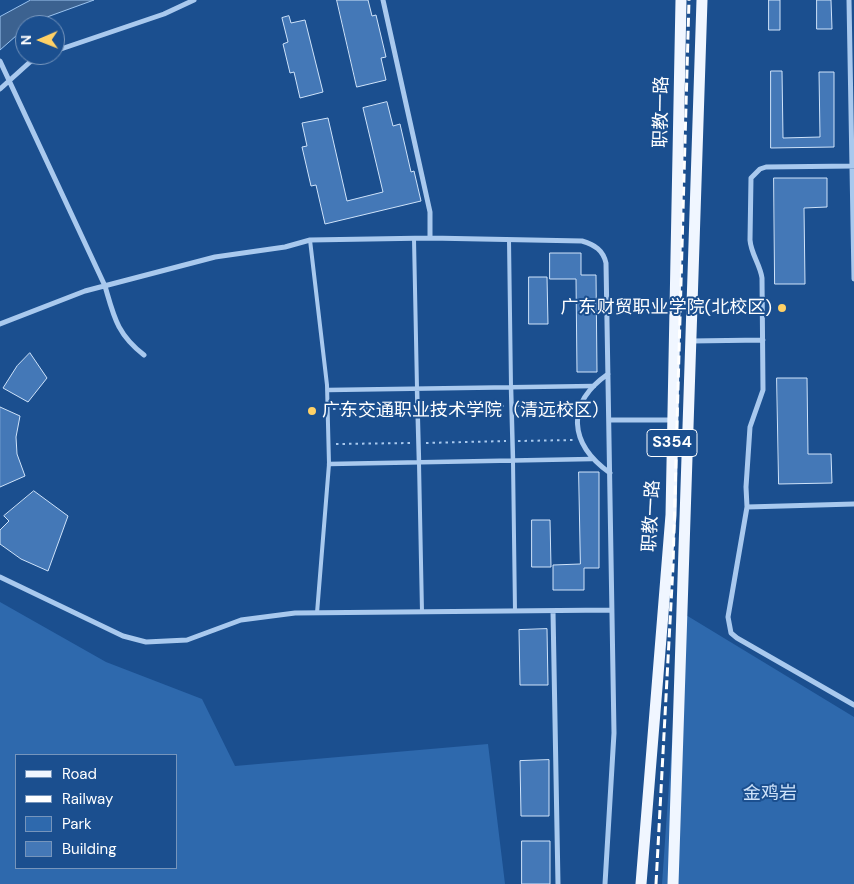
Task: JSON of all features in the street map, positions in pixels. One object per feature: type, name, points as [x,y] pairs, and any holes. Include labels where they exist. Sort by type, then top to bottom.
[{"type":"main road","name":"职教一路","points":[[642,884],[670,515],[681,0]]},
{"type":"main road","name":"职教一路","points":[[673,884],[702,0]]},
{"type":"street","points":[[65,48],[164,14],[194,0]]},
{"type":"street","points":[[383,0],[430,212],[430,238]]},
{"type":"street","points":[[849,0],[854,279]]},
{"type":"street","points":[[0,61],[105,286],[115,321],[122,335],[144,355]]},
{"type":"street","points":[[0,89],[27,65]]},
{"type":"street","points":[[853,166],[766,167],[760,169],[751,178],[750,249],[761,269],[762,278],[764,390],[750,426],[746,487],[747,507],[728,617],[731,633],[854,705]]},
{"type":"street","points":[[0,324],[85,291],[215,257],[285,247],[310,240],[430,238],[582,241],[591,244],[604,255],[606,263],[614,733],[605,884]]},
{"type":"street","points":[[691,341],[763,340]]},
{"type":"street","points":[[608,374],[594,386],[581,405],[578,424],[581,440],[592,460],[610,473]]},
{"type":"street","points":[[328,390],[594,386]]},
{"type":"street","points":[[512,387],[513,461]]},
{"type":"street","points":[[417,388],[419,463]]},
{"type":"street","points":[[609,420],[673,420]]},
{"type":"street","points":[[329,464],[592,460]]},
{"type":"street","points":[[747,507],[854,504]]},
{"type":"street","points":[[0,577],[123,636],[146,642],[186,640],[241,620],[286,614],[318,612],[612,610]]},
{"type":"street","points":[[0,581],[6,580]]},
{"type":"street","points":[[554,611],[558,884]]},
{"type":"lane","points":[[414,238],[417,388]]},
{"type":"lane","points":[[310,240],[328,390],[329,464],[318,612]]},
{"type":"lane","points":[[509,240],[512,387]]},
{"type":"lane","points":[[513,461],[515,611]]},
{"type":"lane","points":[[419,463],[422,612]]},
{"type":"path","points":[[328,410],[581,405]]},
{"type":"path","points":[[329,444],[581,440]]},
{"type":"green space","points":[[0,602],[106,662],[202,699],[235,766],[488,744],[505,884],[0,884]]},
{"type":"green space","name":"金鸡岩","points":[[681,612],[854,717],[854,884],[662,884]]},
{"type":"shaded area","points":[[31,0],[94,0],[53,15],[15,15],[15,37],[0,50],[0,17]]},
{"type":"building","points":[[337,0],[368,0],[372,16],[376,15],[386,57],[381,58],[386,80],[357,87]]},
{"type":"building","points":[[769,0],[780,0],[780,30],[769,30]]},
{"type":"building","points":[[817,0],[831,0],[832,29],[817,29]]},
{"type":"building","points":[[289,16],[291,23],[305,20],[323,92],[300,98],[294,72],[290,73],[283,44],[288,42],[282,18]]},
{"type":"building","points":[[771,71],[782,71],[783,138],[820,137],[819,72],[834,72],[834,147],[771,148]]},
{"type":"building","points":[[387,102],[393,126],[400,124],[411,172],[414,171],[421,201],[325,224],[316,185],[311,186],[302,147],[307,146],[302,123],[328,118],[347,201],[383,192],[363,108]]},
{"type":"building","points":[[774,178],[827,178],[827,207],[804,208],[805,284],[775,284]]},
{"type":"building","points":[[550,253],[581,253],[581,275],[596,275],[597,372],[577,372],[576,279],[550,279]]},
{"type":"building","points":[[529,277],[547,277],[548,324],[529,324]]},
{"type":"building","points":[[30,353],[47,378],[28,402],[3,388],[17,366]]},
{"type":"building","points":[[777,378],[807,378],[808,454],[831,454],[832,483],[779,484]]},
{"type":"building","points":[[0,407],[20,416],[16,437],[17,454],[25,476],[0,487]]},
{"type":"building","points":[[579,472],[599,472],[599,568],[584,568],[584,590],[553,590],[553,565],[580,564]]},
{"type":"building","points":[[34,491],[68,516],[48,571],[21,559],[0,544],[0,530],[9,521],[4,516]]},
{"type":"building","points":[[532,520],[550,520],[551,567],[532,567]]},
{"type":"building","points":[[547,629],[548,685],[520,685],[519,630]]},
{"type":"building","points":[[549,760],[549,816],[521,816],[520,761]]},
{"type":"building","points":[[522,841],[550,841],[550,884],[522,884]]},
{"type":"railway","points":[[656,884],[673,566],[689,0]]},
{"type":"place","name":"广东财贸职业学院(北校区)","points":[[782,308]]},
{"type":"place","name":"广东交通职业技术学院（清远校区）","points":[[312,411]]}]
